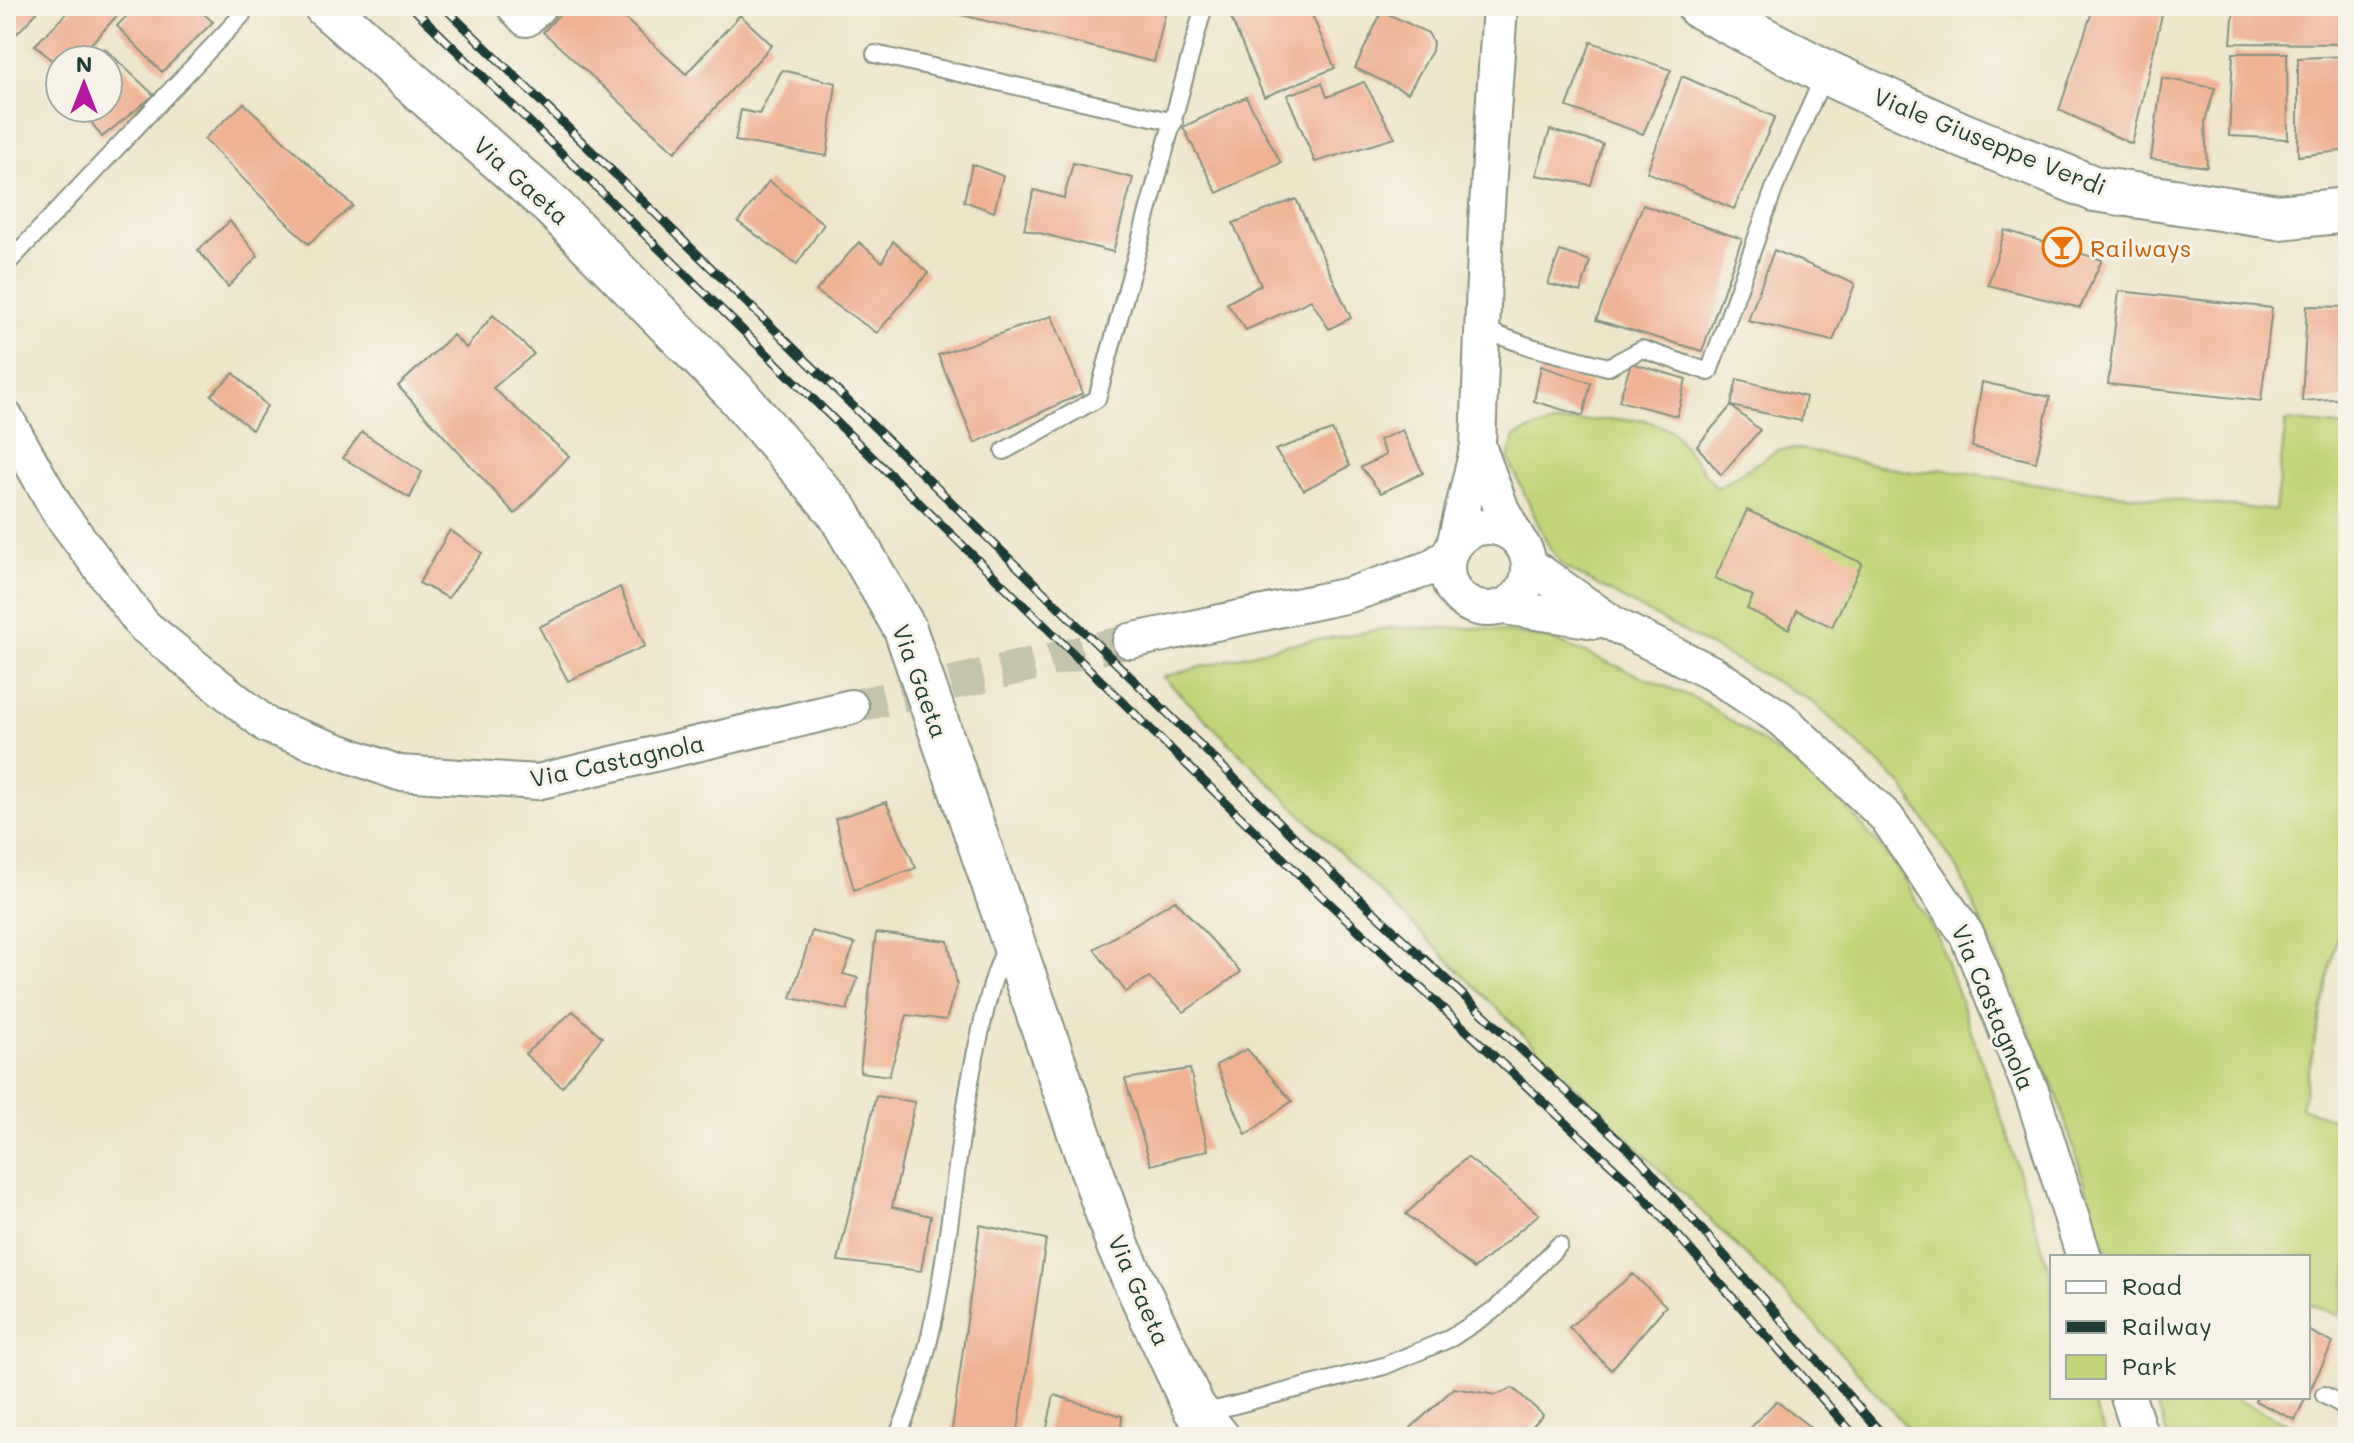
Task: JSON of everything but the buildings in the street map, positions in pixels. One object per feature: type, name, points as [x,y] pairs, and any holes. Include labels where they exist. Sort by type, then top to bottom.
[{"type":"main road","name":"Viale Giuseppe Verdi","points":[[1699,6],[1825,72],[1962,135],[2095,189],[2278,217],[2348,210]]},
{"type":"street","name":"Via Gaeta","points":[[325,6],[553,207],[733,390],[838,512],[905,629],[1118,1246],[1208,1426]]},
{"type":"street","points":[[514,6],[526,19],[539,6]]},
{"type":"street","points":[[1465,603],[1448,580],[1452,550],[1478,446],[1481,329],[1500,6]]},
{"type":"street","name":"Via Castagnola","points":[[6,418],[59,512],[143,625],[268,726],[399,773],[537,782],[851,707]]},
{"type":"street","points":[[1478,446],[1502,510],[1525,553],[1524,590],[1504,607]]},
{"type":"street","points":[[1130,641],[1349,595],[1430,568],[1470,531],[1483,527],[1509,532],[1525,553],[1615,625]]},
{"type":"street","points":[[1349,595],[1417,593],[1465,603],[1478,609],[1504,607],[1568,614],[1615,625]]},
{"type":"street","name":"Via Castagnola","points":[[1615,625],[1712,673],[1782,719],[1887,818],[1967,935],[2033,1096],[2083,1255]]},
{"type":"street","points":[[2129,1399],[2141,1437]]},
{"type":"lane","points":[[1004,451],[1097,399],[1204,6]]},
{"type":"lane","points":[[6,265],[242,15]]},
{"type":"lane","points":[[875,54],[1174,122]]},
{"type":"lane","points":[[1481,329],[1531,347],[1608,367],[1642,349],[1709,372],[1774,189],[1825,72]]},
{"type":"lane","points":[[897,1437],[923,1373],[965,1105],[995,970],[1011,936]]},
{"type":"lane","points":[[1208,1426],[1233,1408],[1384,1366],[1451,1338],[1497,1308],[1559,1245]]},
{"type":"lane","points":[[2324,1395],[2348,1408]]},
{"type":"green space","points":[[1642,419],[1671,430],[1717,488],[1778,450],[1799,449],[1916,473],[1942,469],[2072,489],[2275,511],[2286,421],[2348,427],[2348,884],[2301,1108],[2348,1124],[2348,1273],[2339,1316],[2310,1304],[2310,1255],[2107,1255],[2057,1095],[1959,872],[1901,784],[1813,702],[1564,567],[1549,547],[1508,458],[1515,437],[1544,426],[1593,420]]},
{"type":"green space","points":[[1390,628],[1481,628],[1554,640],[1701,701],[1829,787],[1896,866],[1938,938],[2003,1122],[2050,1273],[2050,1399],[2092,1399],[2106,1437],[1916,1437],[1808,1317],[1163,677],[1285,645]]},
{"type":"green space","points":[[2155,1399],[2235,1399],[2315,1436],[2168,1437]]},
{"type":"tunnel","points":[[851,707],[1130,641]]},
{"type":"railway","points":[[411,6],[1312,887],[1634,1186],[1856,1437]]},
{"type":"railway","points":[[443,6],[1319,861],[1641,1161],[1885,1437]]},
{"type":"place","name":"Railways","points":[[2062,247]]}]
